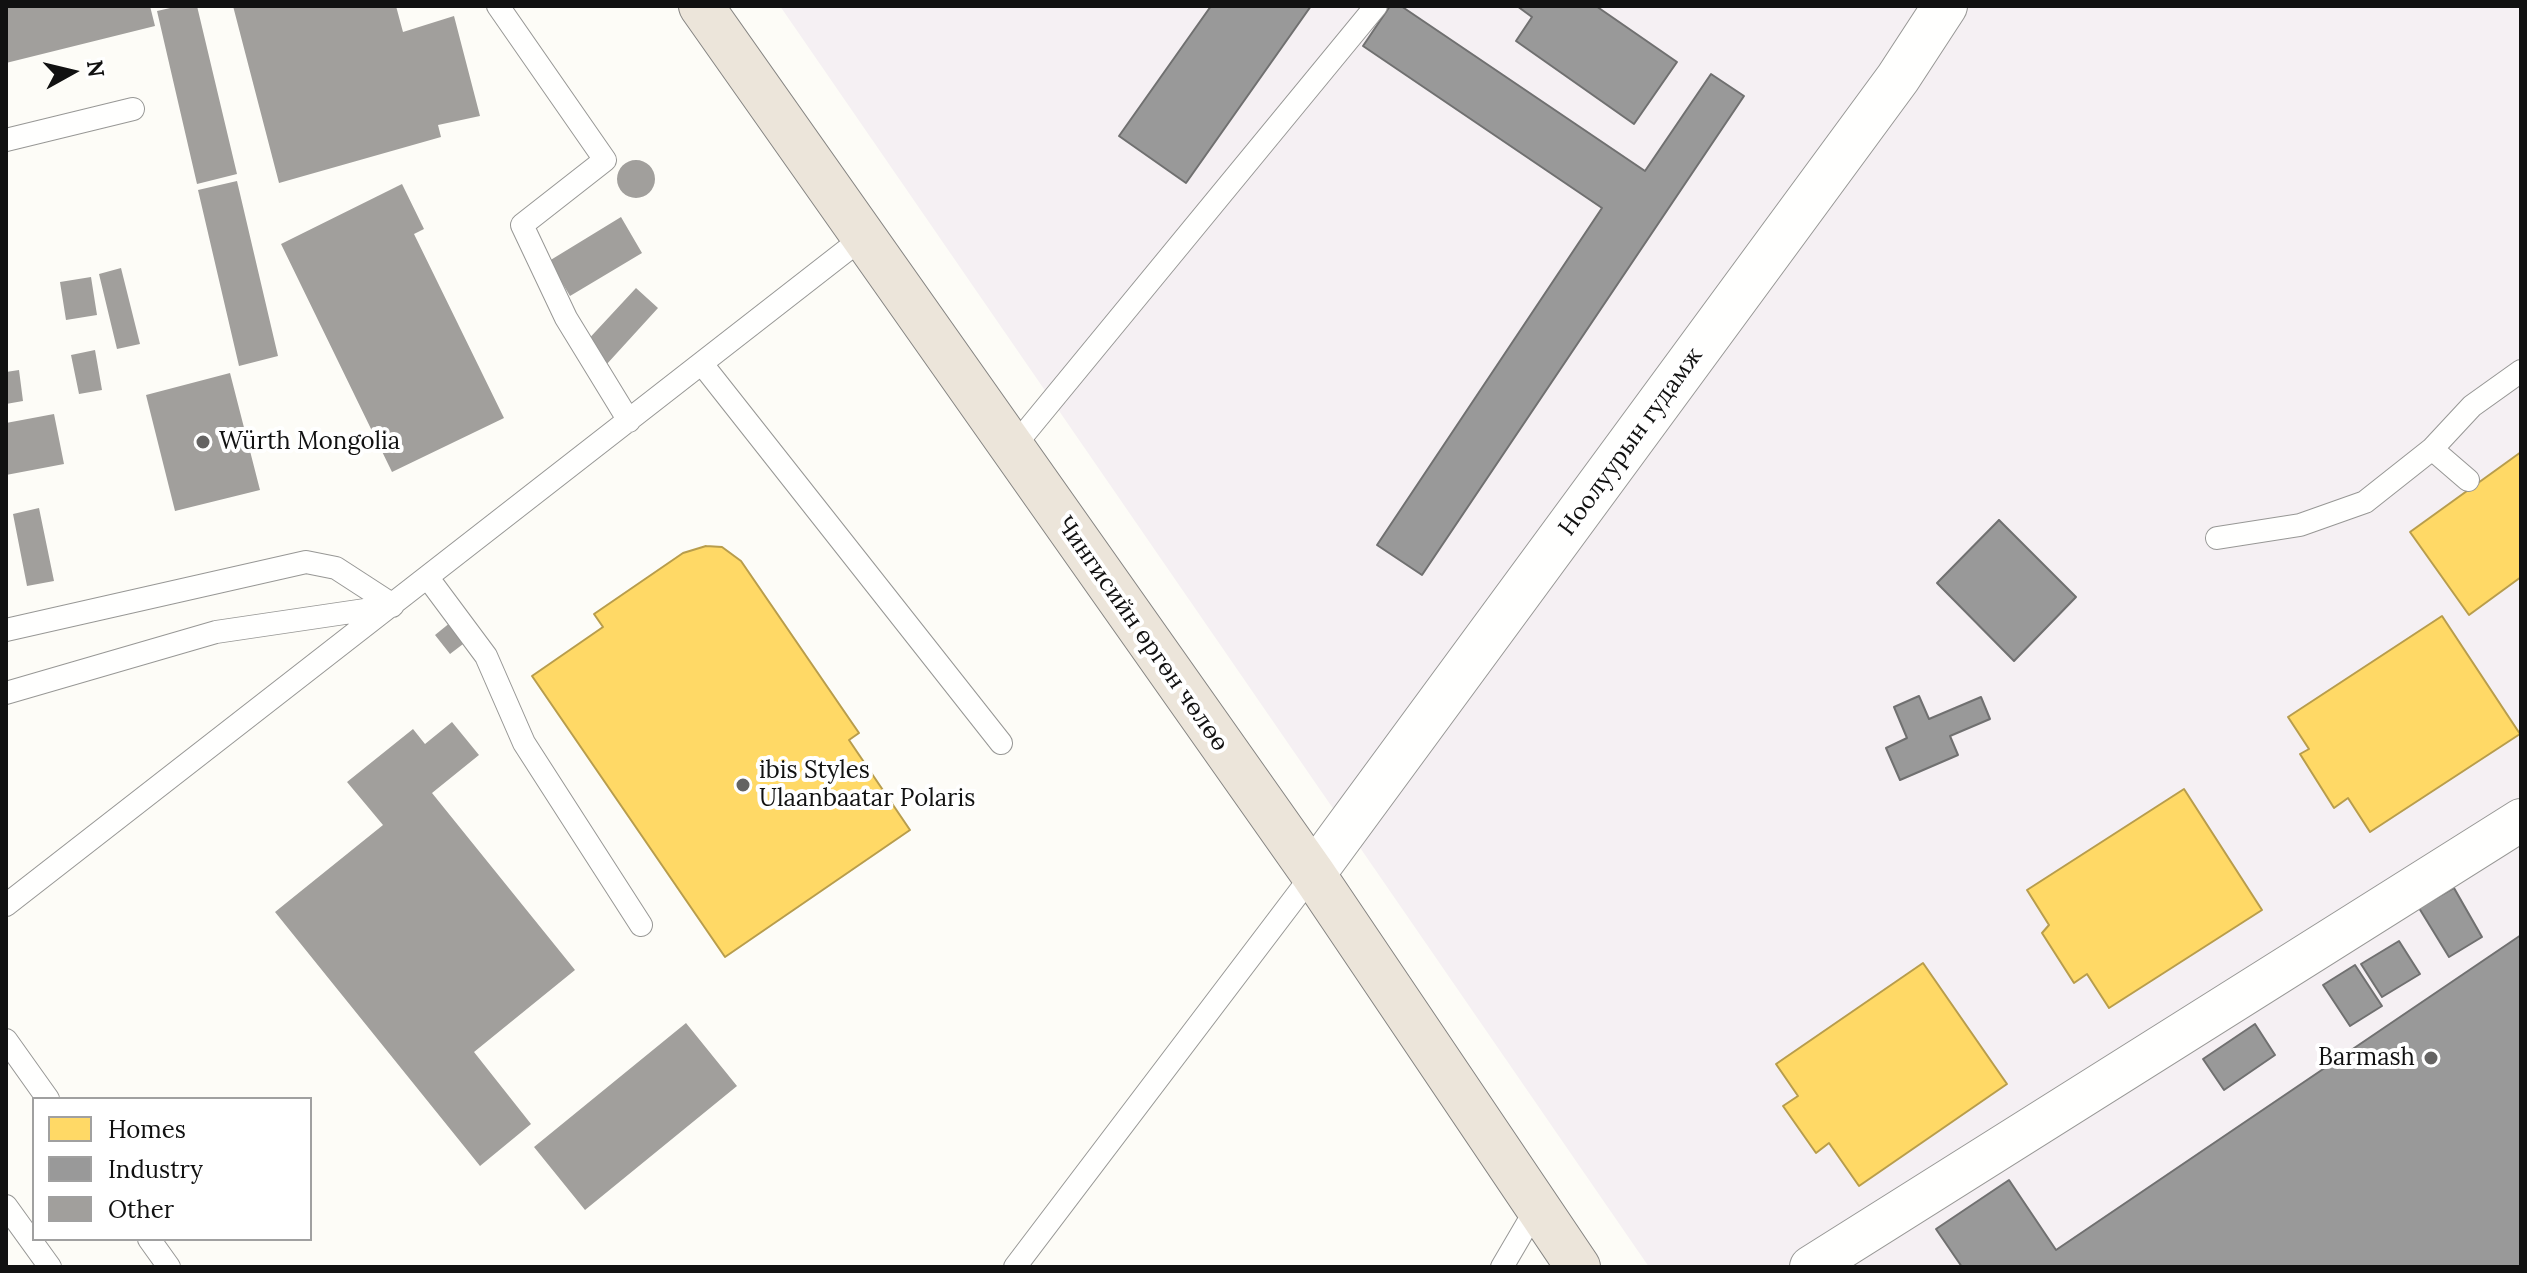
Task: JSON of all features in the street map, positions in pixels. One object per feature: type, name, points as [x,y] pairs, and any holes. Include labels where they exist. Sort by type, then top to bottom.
[{"type":"highway","name":"Чингисийн өргөн чөлөө","points":[[701,6],[861,239],[1313,874],[1578,1267]]},
{"type":"street","name":"Ноолуурын гудамж","points":[[1313,874],[1898,78],[1945,6]]},
{"type":"street","points":[[1811,1267],[2521,820]]},
{"type":"lane","points":[[498,6],[605,160],[522,225],[566,318],[629,421]]},
{"type":"lane","points":[[1011,450],[1376,6]]},
{"type":"lane","points":[[6,140],[133,109]]},
{"type":"lane","points":[[6,905],[861,239]]},
{"type":"lane","points":[[702,364],[1001,743]]},
{"type":"lane","points":[[2217,538],[2300,525],[2365,502],[2432,449],[2472,406],[2521,371]]},
{"type":"lane","points":[[2432,449],[2468,480]]},
{"type":"lane","points":[[6,630],[306,562],[336,568],[393,605]]},
{"type":"lane","points":[[428,578],[486,656],[524,743],[641,925]]},
{"type":"lane","points":[[6,693],[216,632],[393,605]]},
{"type":"lane","points":[[1015,1267],[1313,874]]},
{"type":"lane","points":[[6,1040],[47,1097]]},
{"type":"lane","points":[[6,1206],[50,1267]]},
{"type":"lane","points":[[1502,1267],[1536,1209]]},
{"type":"lane","points":[[150,1241],[169,1267]]},
{"type":"shaded area","points":[[780,6],[2521,6],[2521,1267],[1649,1267]]},
{"type":"building: Homes","points":[[2521,452],[2521,577],[2469,615],[2410,532]]},
{"type":"building: Homes","name":"ibis Styles Ulaanbaatar Polaris","points":[[706,546],[722,547],[741,561],[859,733],[849,740],[910,830],[725,957],[532,676],[603,627],[594,614],[683,553]]},
{"type":"building: Homes","points":[[2442,616],[2520,734],[2370,832],[2348,798],[2334,808],[2300,754],[2309,749],[2288,717]]},
{"type":"building: Homes","points":[[2184,789],[2262,910],[2109,1008],[2087,974],[2074,983],[2042,933],[2049,925],[2027,890]]},
{"type":"building: Homes","points":[[1923,963],[2007,1084],[1859,1186],[1829,1143],[1816,1153],[1783,1106],[1798,1096],[1776,1064]]},
{"type":"building: Industry","points":[[1211,6],[1311,6],[1186,183],[1119,136]]},
{"type":"building: Industry","points":[[1390,6],[1401,6],[1645,171],[1711,74],[1744,96],[1422,575],[1377,545],[1602,208],[1363,46]]},
{"type":"building: Industry","points":[[1517,6],[1596,6],[1677,62],[1634,124],[1516,41],[1532,17]]},
{"type":"building: Industry","points":[[1999,520],[2076,597],[2014,661],[1937,583]]},
{"type":"building: Industry","points":[[1919,696],[1929,719],[1981,697],[1990,719],[1950,736],[1958,755],[1900,780],[1886,748],[1907,738],[1894,707]]},
{"type":"building: Industry","points":[[2454,888],[2482,937],[2449,957],[2419,908]]},
{"type":"building: Industry","name":"Barmash","points":[[2521,935],[2521,1267],[1962,1267],[1936,1229],[2009,1180],[2056,1250]]},
{"type":"building: Industry","points":[[2399,941],[2420,974],[2382,997],[2361,964]]},
{"type":"building: Industry","points":[[2355,965],[2382,1006],[2350,1026],[2323,985]]},
{"type":"building: Industry","points":[[2255,1024],[2275,1055],[2224,1090],[2203,1059]]},
{"type":"building: Other","points":[[6,6],[150,6],[155,26],[6,63]]},
{"type":"building: Other","points":[[197,6],[237,174],[197,184],[157,11]]},
{"type":"building: Other","points":[[233,6],[396,6],[403,32],[454,16],[480,116],[438,125],[441,137],[279,183]]},
{"type":"building: Other","points":[[636,160],[650,165],[655,179],[650,193],[636,198],[622,193],[617,179],[622,165]]},
{"type":"building: Other","points":[[237,181],[278,356],[239,366],[198,190]]},
{"type":"building: Other","points":[[402,184],[424,229],[414,234],[504,418],[392,472],[281,244]]},
{"type":"building: Other","points":[[621,217],[642,253],[570,296],[549,261]]},
{"type":"building: Other","points":[[121,268],[140,344],[117,349],[99,274]]},
{"type":"building: Other","points":[[91,277],[97,315],[66,320],[60,282]]},
{"type":"building: Other","points":[[636,288],[658,308],[606,365],[584,344]]},
{"type":"building: Other","points":[[95,350],[102,390],[79,394],[71,355]]},
{"type":"building: Other","points":[[19,370],[23,401],[6,404],[6,372]]},
{"type":"building: Other","name":"Würth Mongolia","points":[[230,373],[260,490],[175,511],[146,395]]},
{"type":"building: Other","points":[[54,414],[64,464],[6,475],[6,423]]},
{"type":"building: Other","points":[[39,508],[54,581],[27,586],[13,514]]},
{"type":"building: Other","points":[[451,622],[467,641],[450,654],[435,635]]},
{"type":"building: Other","points":[[452,722],[479,755],[432,793],[575,970],[474,1052],[531,1124],[480,1166],[275,912],[383,825],[347,782],[413,729],[425,744]]},
{"type":"building: Other","points":[[686,1023],[737,1086],[585,1210],[534,1147]]},
{"type":"place","name":"Würth Mongolia","points":[[203,442]]},
{"type":"place","name":"ibis Styles Ulaanbaatar Polaris","points":[[743,785]]},
{"type":"place","name":"Barmash","points":[[2431,1058]]}]
